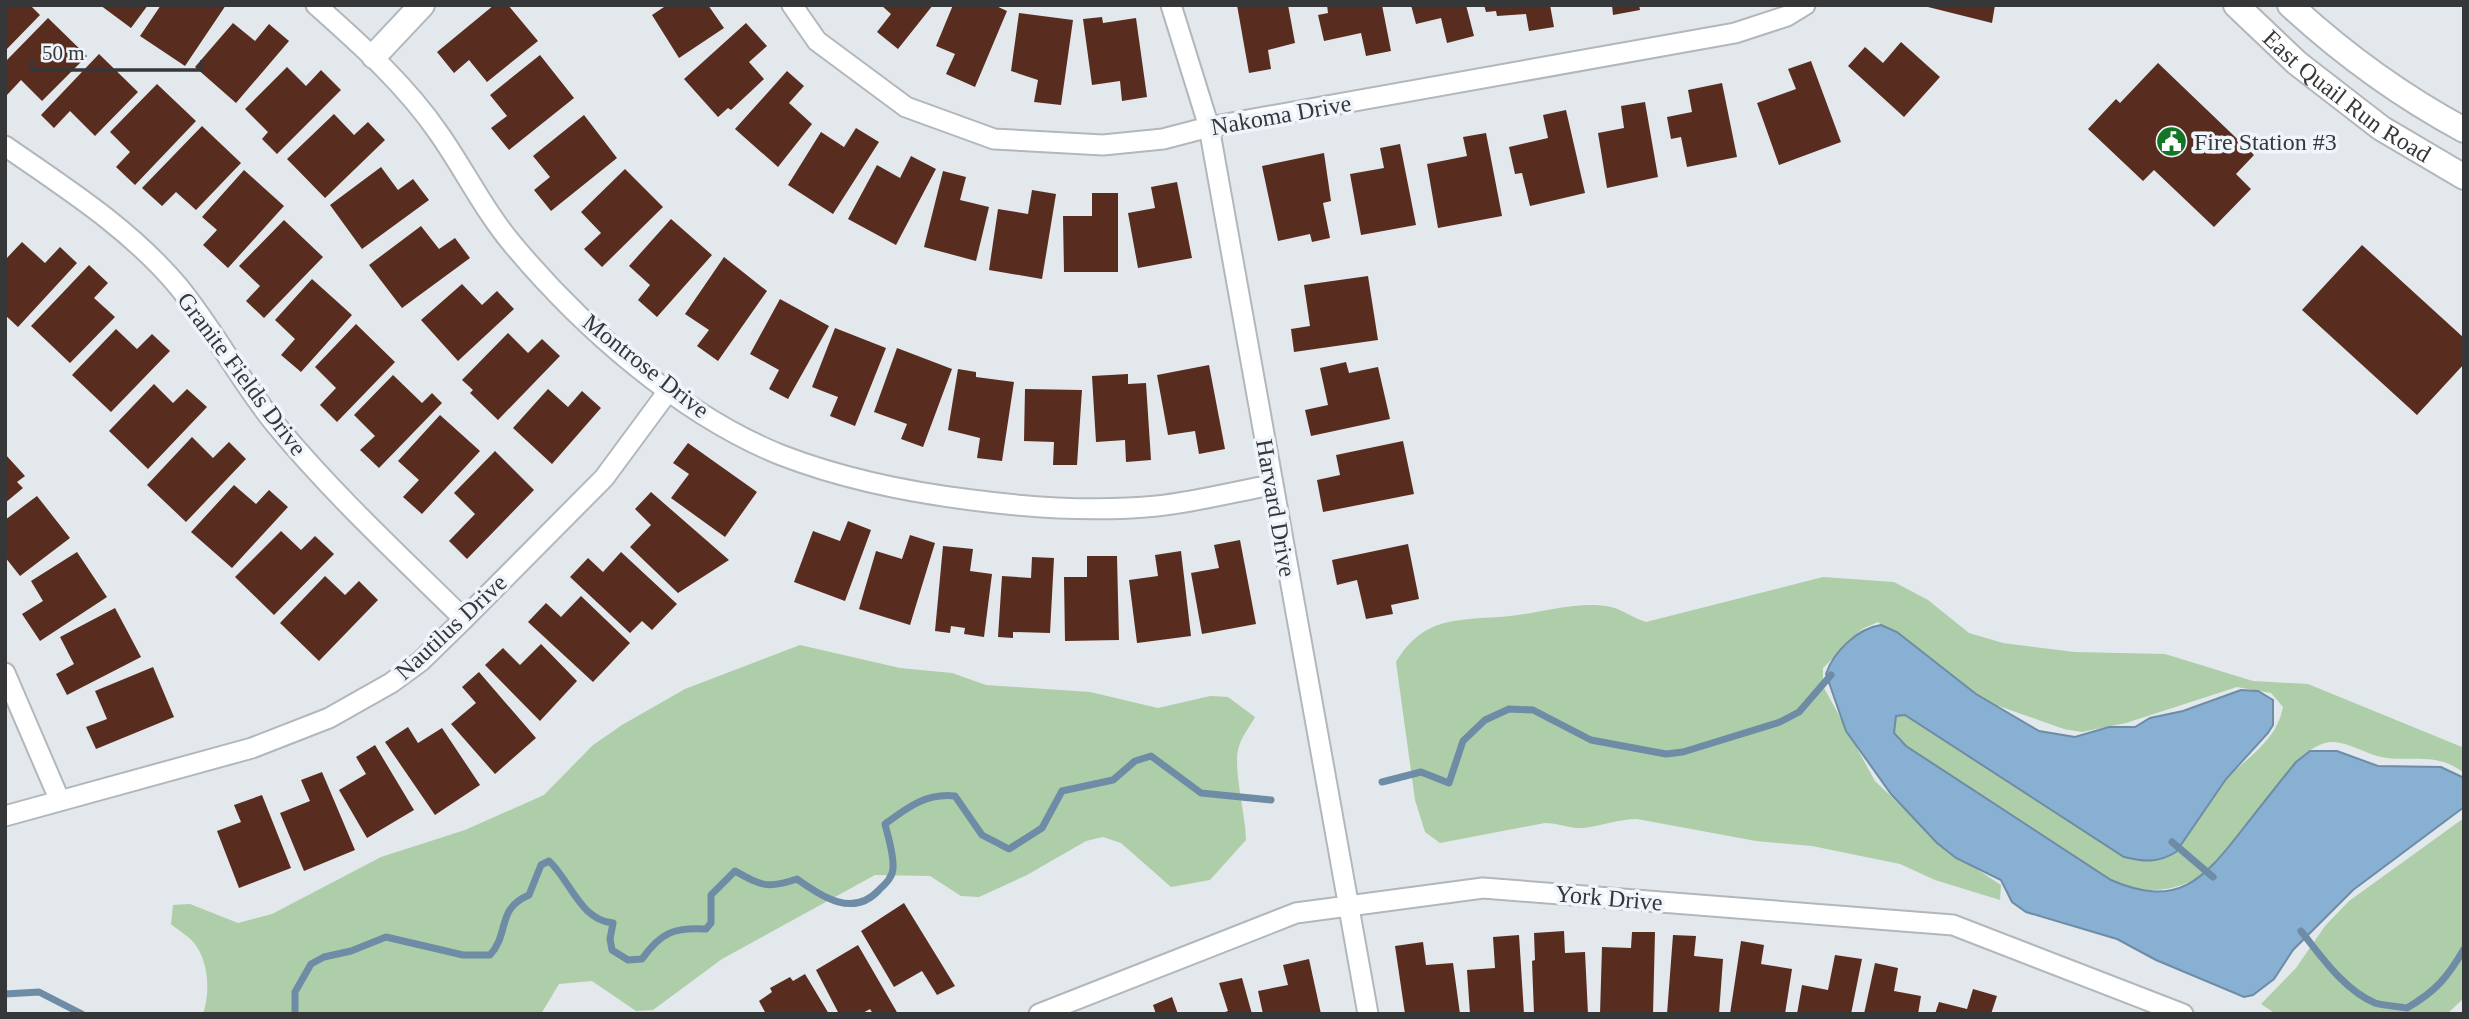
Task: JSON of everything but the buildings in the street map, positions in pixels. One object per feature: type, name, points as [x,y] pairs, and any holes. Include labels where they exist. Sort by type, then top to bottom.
[{"type":"street","name":"Montrose Drive","points":[[316,5],[374,56],[438,133],[511,243],[552,290],[601,336],[669,390],[726,426],[779,454],[841,475],[915,493],[1036,509],[1157,506],[1271,485]]},
{"type":"street","points":[[374,56],[422,5]]},
{"type":"street","name":"Nakoma Drive","points":[[792,5],[817,41],[906,107],[995,139],[1102,145],[1163,139],[1209,127],[1735,33],[1787,16],[1805,5]]},
{"type":"street","name":"Harvard Drive","points":[[1171,5],[1209,127],[1271,485],[1368,1014]]},
{"type":"street","name":"East Quail Run Road","points":[[2236,5],[2297,63],[2381,128],[2464,177]]},
{"type":"street","name":"East Quail Run Road","points":[[2290,5],[2353,59],[2410,101],[2464,130]]},
{"type":"street","name":"Granite Fields Drive","points":[[5,146],[99,210],[146,251],[207,324],[273,422],[296,449],[464,619]]},
{"type":"street","name":"Nautilus Drive","points":[[5,816],[252,748],[329,718],[391,683],[421,661],[604,478],[669,390]]},
{"type":"street","points":[[5,673],[60,801]]},
{"type":"street","name":"York Drive","points":[[1039,1014],[1296,913],[1350,908],[1483,888],[1953,925],[2183,1014]]},
{"type":"green space","points":[[1823,577],[1894,582],[1928,600],[1969,633],[2003,643],[2075,652],[2165,654],[2253,681],[2308,684],[2462,747],[2464,773],[2436,760],[2387,758],[2342,743],[2321,744],[2301,757],[2212,868],[2176,887],[2151,890],[2125,885],[2111,880],[1906,746],[1894,733],[1896,716],[1905,715],[2124,857],[2176,852],[2219,787],[2261,747],[2275,729],[2283,707],[2271,693],[2237,687],[2126,723],[2082,732],[2064,729],[1996,705],[1943,676],[1878,622],[1862,629],[1823,668],[1823,686],[1875,781],[1945,848],[2001,885],[2000,900],[1935,880],[1900,864],[1812,846],[1756,841],[1637,819],[1583,828],[1545,823],[1440,843],[1425,832],[1415,800],[1396,662],[1408,645],[1423,632],[1454,621],[1586,605],[1611,607],[1646,622]]},
{"type":"green space","points":[[800,645],[900,668],[952,673],[986,685],[1090,692],[1158,708],[1210,696],[1228,697],[1255,717],[1242,739],[1237,755],[1246,840],[1210,880],[1171,887],[1121,843],[1103,837],[1086,841],[1027,875],[979,897],[961,896],[930,876],[875,875],[722,959],[653,1010],[636,1011],[592,981],[559,984],[541,1014],[203,1014],[207,997],[204,963],[195,944],[171,924],[173,905],[190,904],[238,923],[272,914],[381,857],[465,830],[544,795],[593,745],[622,725],[685,689]]},
{"type":"green space","points":[[2464,818],[2464,998],[2447,1014],[2276,1014],[2261,1004],[2296,968],[2325,926],[2349,901]]},
{"type":"water","points":[[1881,625],[1897,632],[1976,694],[2039,731],[2075,737],[2109,727],[2135,727],[2150,718],[2183,711],[2241,690],[2258,691],[2273,700],[2273,725],[2268,733],[2226,779],[2176,852],[2151,860],[2124,857],[1905,715],[1896,716],[1894,733],[1906,746],[2111,880],[2134,888],[2172,890],[2187,885],[2201,875],[2228,848],[2296,762],[2310,751],[2337,751],[2378,766],[2441,767],[2464,778],[2464,807],[2353,890],[2293,950],[2274,979],[2253,995],[2244,997],[2156,960],[2117,939],[2026,912],[2012,902],[2001,880],[1956,858],[1937,843],[1891,794],[1846,731],[1826,674],[1834,657],[1848,642],[1864,631]]},
{"type":"waterway","points":[[1382,782],[1421,772],[1449,783],[1463,741],[1485,720],[1509,709],[1533,710],[1591,740],[1666,754],[1683,752],[1780,722],[1799,712],[1831,675]]},
{"type":"waterway","points":[[295,1014],[295,992],[311,964],[324,957],[351,951],[386,937],[463,955],[490,955],[500,938],[507,914],[529,895],[541,865],[549,861],[592,915],[613,923],[610,939],[612,950],[628,960],[642,959],[662,937],[670,933],[677,930],[706,929],[711,923],[711,895],[735,871],[752,880],[771,885],[797,879],[838,902],[859,903],[869,898],[886,883],[893,871],[892,851],[885,824],[926,799],[955,796],[982,835],[1009,849],[1042,828],[1062,791],[1113,780],[1135,761],[1151,756],[1201,793],[1271,800]]},
{"type":"waterway","points":[[2172,842],[2213,877]]},
{"type":"waterway","points":[[2301,931],[2334,972],[2353,990],[2375,1003],[2407,1008],[2440,983],[2464,949]]},
{"type":"waterway","points":[[5,994],[39,992],[82,1014]]},
{"type":"place","name":"Fire Station #3","points":[[2171,142]]}]
